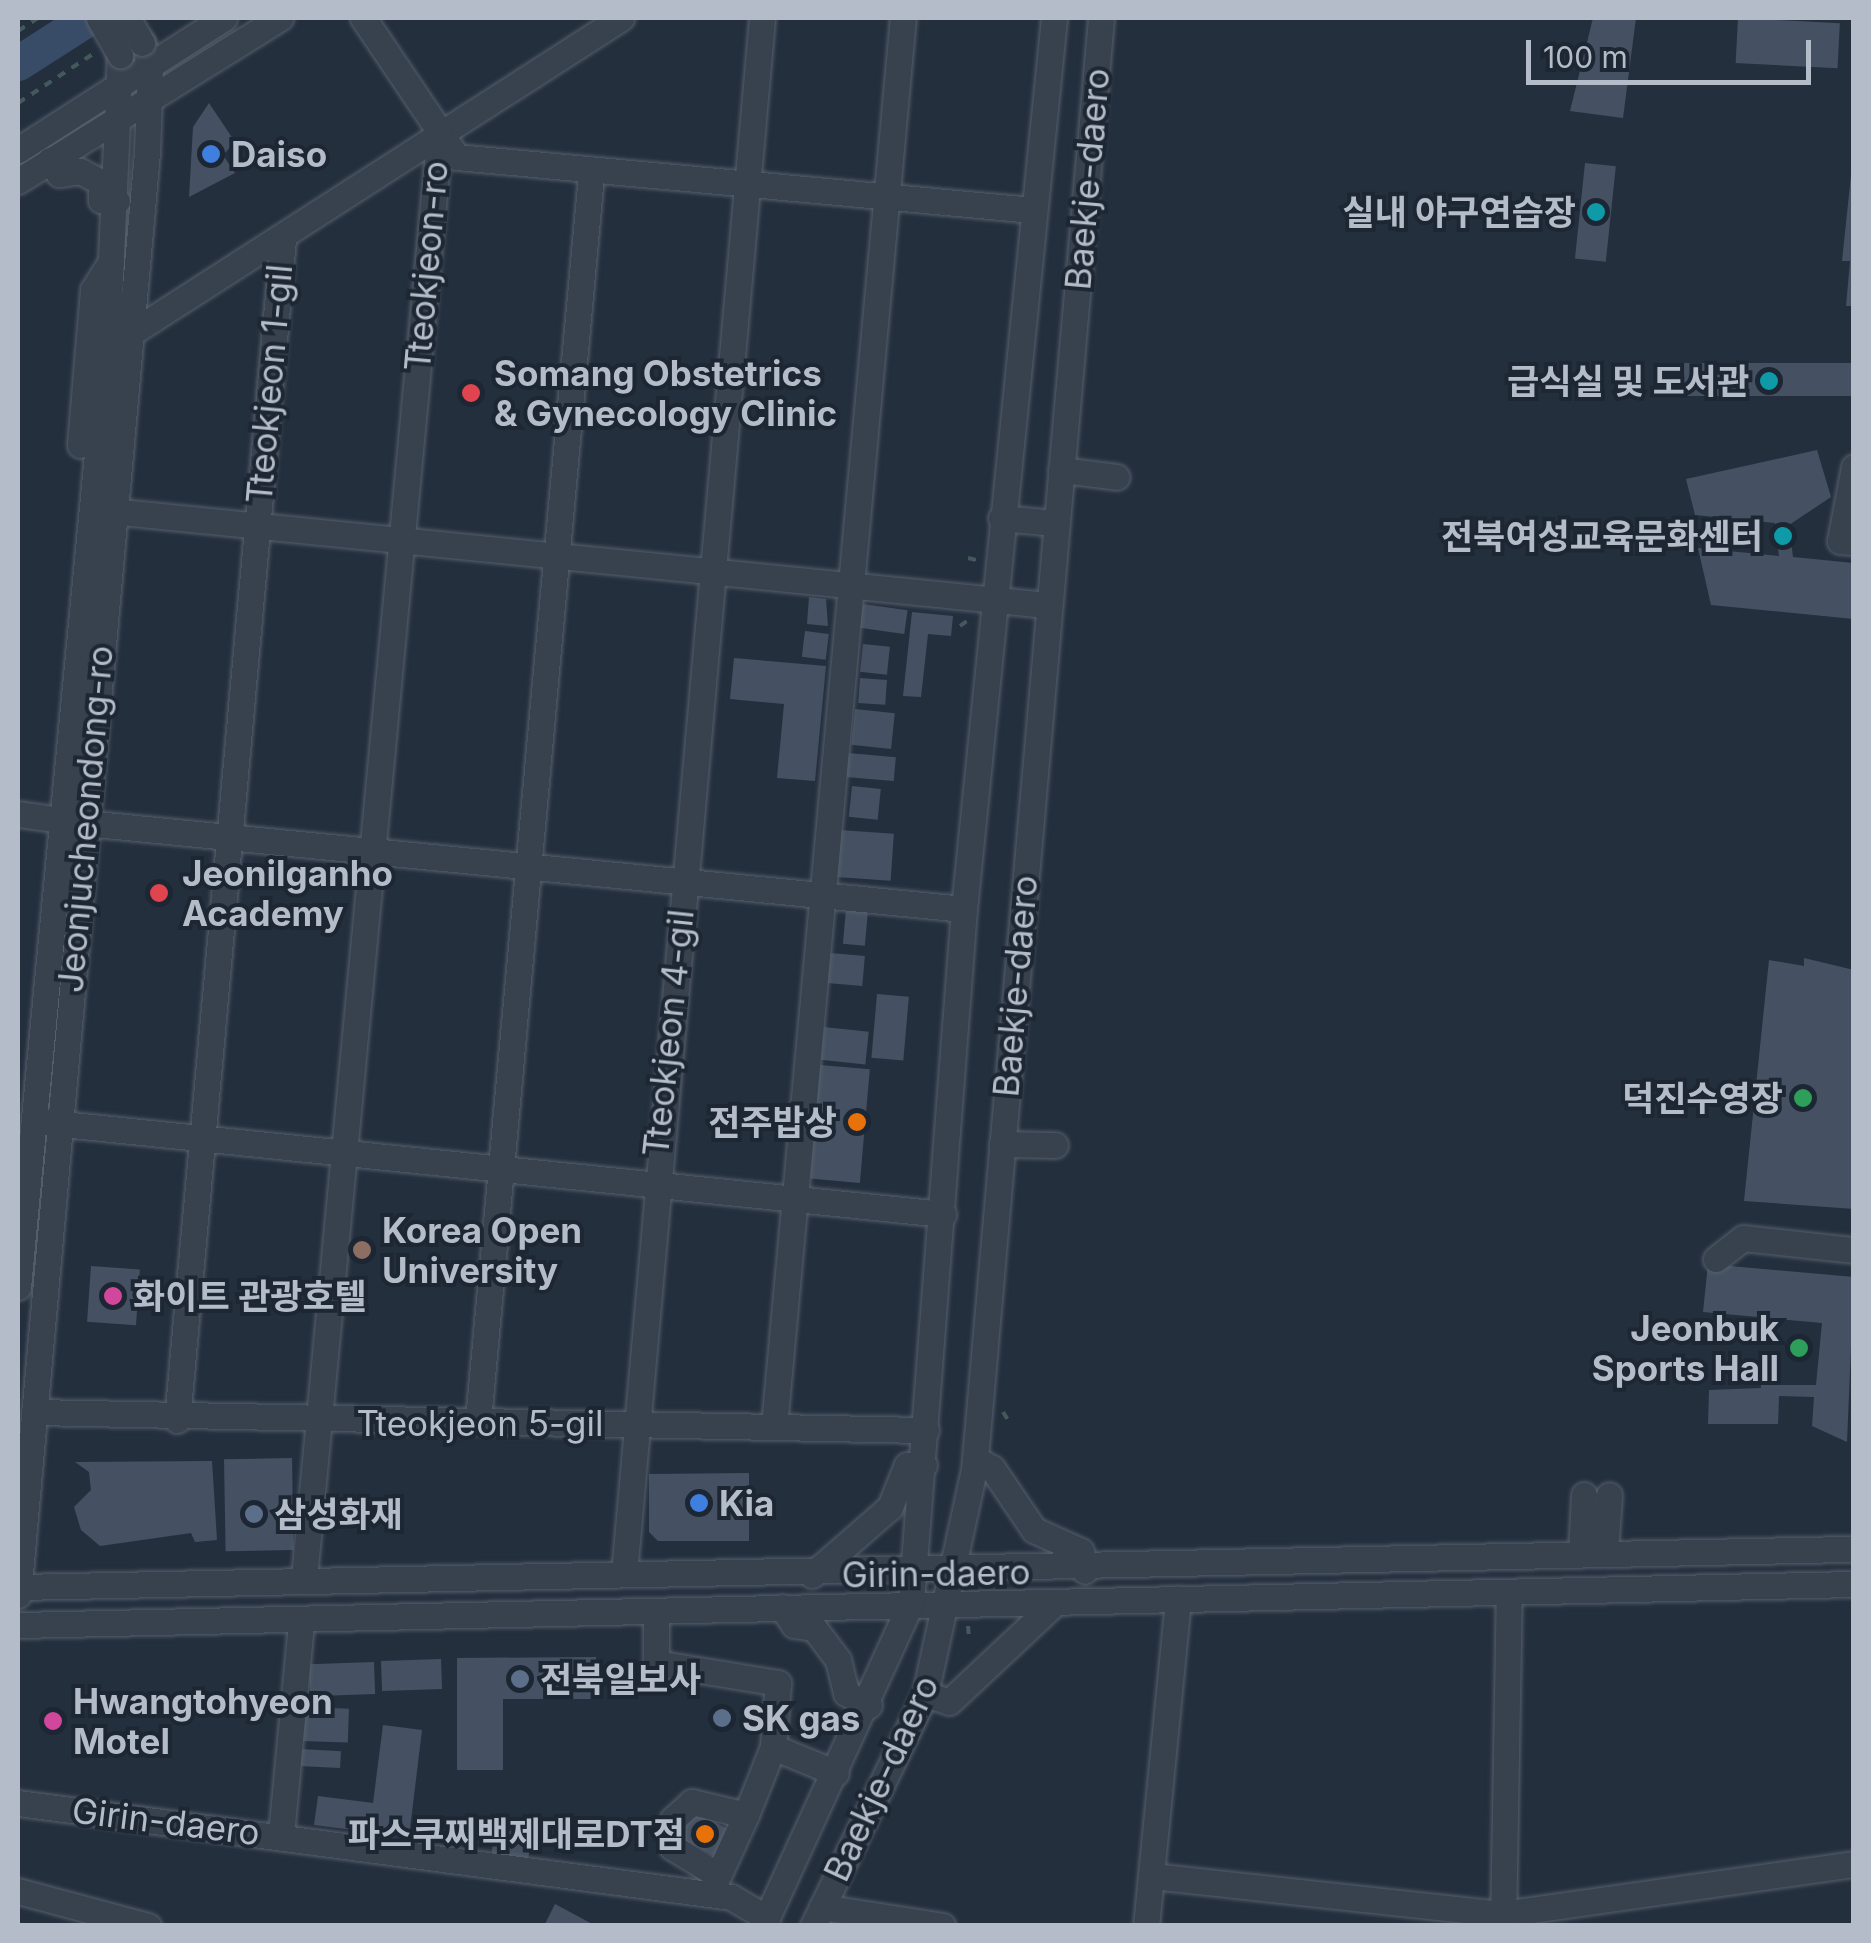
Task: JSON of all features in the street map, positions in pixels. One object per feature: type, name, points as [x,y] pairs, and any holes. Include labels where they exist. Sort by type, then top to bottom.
[{"type":"street","points":[[99,18],[128,53]]},
{"type":"street","points":[[127,18],[128,53]]},
{"type":"street","points":[[128,53],[224,18]]},
{"type":"street","points":[[18,181],[280,18]]},
{"type":"street","name":"Tteokjeon-ro","points":[[345,1151],[368,946],[440,132],[363,18]]},
{"type":"street","name":"Tteokjeon 1-gil","points":[[131,334],[621,18]]},
{"type":"street","points":[[711,568],[762,18]]},
{"type":"street","points":[[774,1426],[903,18]]},
{"type":"street","name":"Baekje-daero","points":[[281,1834],[714,1886],[765,1922],[868,1705],[911,1602],[964,909],[992,599],[1054,18]]},
{"type":"street","name":"Baekje-daero","points":[[817,1916],[925,1694],[953,1586],[975,1460],[1046,605],[1101,18]]},
{"type":"street","name":"Jeonjucheondong-ro","points":[[18,1287],[72,821],[102,511],[121,82],[128,53]]},
{"type":"street","name":"Jeonjucheondong-ro","points":[[72,821],[80,590],[102,511],[131,334],[149,101],[128,53]]},
{"type":"street","points":[[18,150],[121,82]]},
{"type":"street","points":[[440,132],[457,157],[748,189],[1033,210]]},
{"type":"street","points":[[50,160],[59,174],[80,171],[101,182],[101,200],[118,201]]},
{"type":"street","points":[[478,1422],[560,552],[591,174]]},
{"type":"street","name":"Tteokjeon 1-gil","points":[[256,529],[283,239]]},
{"type":"street","points":[[80,590],[69,587],[93,290],[114,256]]},
{"type":"street","points":[[1854,467],[1840,541],[1854,542]]},
{"type":"street","points":[[1060,470],[1118,477]]},
{"type":"street","points":[[102,511],[256,529],[560,552],[1046,605]]},
{"type":"street","points":[[1001,518],[1055,523]]},
{"type":"street","points":[[177,1420],[256,529]]},
{"type":"street","name":"Tteokjeon 4-gil","points":[[624,1574],[652,1185],[693,809],[711,568]]},
{"type":"street","points":[[18,814],[374,854],[531,864],[964,909]]},
{"type":"street","name":"Jeonjucheondong-ro","points":[[19,1590],[34,1412],[36,1121]]},
{"type":"street","name":"Tteokjeon 4-gil","points":[[36,1121],[652,1185],[794,1195],[943,1214]]},
{"type":"street","points":[[1002,1144],[1055,1145]]},
{"type":"street","points":[[304,1578],[345,1151]]},
{"type":"street","points":[[1716,1258],[1742,1238],[1854,1250]]},
{"type":"street","name":"Tteokjeon 5-gil","points":[[34,1412],[316,1424],[478,1422],[926,1430]]},
{"type":"street","points":[[975,1460],[992,1468],[1034,1530],[1081,1552],[1085,1570]]},
{"type":"street","points":[[812,1575],[890,1507],[907,1466],[924,1465]]},
{"type":"street","points":[[1593,1552],[1596,1495]]},
{"type":"street","name":"Girin-daero","points":[[18,1624],[301,1622],[911,1602],[953,1586],[1085,1570],[1593,1552],[1854,1550]]},
{"type":"street","name":"Girin-daero","points":[[19,1590],[304,1578],[914,1574],[953,1586],[1056,1602],[1854,1584]]},
{"type":"street","points":[[1503,1920],[1509,1592]]},
{"type":"street","points":[[1146,1926],[1178,1599]]},
{"type":"street","points":[[925,1694],[949,1702],[996,1652],[1046,1621],[1056,1602]]},
{"type":"street","points":[[782,1607],[794,1626],[814,1628],[838,1660],[846,1694],[868,1705]]},
{"type":"street","points":[[656,1611],[656,1662],[778,1683],[772,1747],[746,1814],[714,1886],[672,1848],[672,1819],[692,1802],[746,1814]]},
{"type":"street","name":"Girin-daero","points":[[18,1803],[281,1834],[301,1622]]},
{"type":"street","points":[[772,1747],[836,1773]]},
{"type":"street","points":[[1152,1876],[1322,1892],[1503,1920],[1854,1864]]},
{"type":"street","points":[[18,1891],[148,1926]]},
{"type":"street","points":[[817,1916],[943,1926]]},
{"type":"path","points":[[18,31],[38,18]]},
{"type":"path","points":[[18,103],[128,53]]},
{"type":"building","points":[[1593,18],[1636,18],[1623,118],[1570,111]]},
{"type":"building","points":[[1738,18],[1840,23],[1838,68],[1736,63]]},
{"type":"building","points":[[209,103],[235,142],[223,155],[235,173],[189,197],[193,127]]},
{"type":"building","name":"실내 야구연습장","points":[[1585,163],[1616,166],[1606,262],[1575,258]]},
{"type":"building","points":[[1851,175],[1854,306],[1846,306],[1850,261],[1842,261]]},
{"type":"building","name":"급식실 및 도서관","points":[[1684,363],[1854,363],[1854,396],[1684,396]]},
{"type":"building","name":"전북여성교육문화센터","points":[[1817,450],[1831,497],[1789,525],[1793,557],[1854,563],[1854,619],[1711,605],[1698,548],[1779,556],[1775,523],[1695,515],[1686,479]]},
{"type":"building","points":[[809,597],[826,599],[828,626],[807,624]]},
{"type":"building","points":[[863,604],[908,610],[904,634],[860,628]]},
{"type":"building","points":[[912,612],[953,616],[951,636],[928,634],[921,697],[903,696]]},
{"type":"building","points":[[805,631],[829,634],[826,660],[802,657]]},
{"type":"building","points":[[863,644],[890,647],[887,675],[860,672]]},
{"type":"building","points":[[734,658],[826,666],[815,781],[777,778],[784,704],[730,699]]},
{"type":"building","points":[[860,678],[887,680],[885,705],[858,703]]},
{"type":"building","points":[[855,709],[895,713],[891,749],[851,745]]},
{"type":"building","points":[[848,753],[896,757],[894,781],[846,777]]},
{"type":"building","points":[[852,786],[881,789],[878,820],[849,817]]},
{"type":"building","points":[[839,830],[894,834],[891,881],[836,877]]},
{"type":"building","points":[[846,909],[868,911],[865,946],[843,944]]},
{"type":"building","points":[[830,953],[865,956],[862,986],[827,983]]},
{"type":"building","name":"덕진수영장","points":[[1804,958],[1854,970],[1854,1209],[1744,1201],[1769,960],[1804,966]]},
{"type":"building","points":[[877,994],[909,997],[903,1061],[871,1058]]},
{"type":"building","points":[[824,1027],[869,1032],[865,1065],[821,1060]]},
{"type":"building","points":[[820,1065],[870,1069],[860,1183],[810,1179]]},
{"type":"building","points":[[1708,1264],[1854,1277],[1847,1442],[1812,1426],[1814,1397],[1779,1396],[1778,1424],[1708,1424],[1709,1390],[1761,1388],[1760,1377],[1778,1376],[1778,1385],[1816,1385],[1822,1323],[1703,1312]]},
{"type":"building","name":"화이트 관광호텔","points":[[91,1266],[140,1269],[136,1325],[87,1322]]},
{"type":"building","points":[[292,1458],[294,1550],[226,1551],[224,1459]]},
{"type":"building","points":[[212,1461],[217,1540],[195,1542],[191,1533],[100,1546],[81,1530],[74,1507],[91,1490],[89,1472],[75,1462]]},
{"type":"building","name":"Kia","points":[[749,1473],[749,1541],[658,1541],[649,1532],[649,1474]]},
{"type":"building","points":[[596,1657],[596,1699],[503,1699],[503,1770],[457,1770],[457,1658]]},
{"type":"building","points":[[441,1659],[442,1689],[382,1691],[381,1661]]},
{"type":"building","points":[[374,1662],[375,1694],[310,1696],[309,1664]]},
{"type":"building","points":[[302,1707],[349,1709],[348,1743],[301,1741]]},
{"type":"building","points":[[383,1725],[422,1730],[409,1837],[314,1825],[318,1796],[373,1803]]},
{"type":"building","points":[[300,1749],[341,1751],[340,1768],[299,1766]]},
{"type":"building","name":"파스쿠찌백제대로DT점","points":[[692,1810],[732,1831],[718,1858],[678,1836]]},
{"type":"building","points":[[495,1829],[532,1834],[527,1864],[491,1859]]},
{"type":"building","points":[[555,1904],[596,1926],[544,1926]]},
{"type":"waterway","points":[[18,63],[88,18]]},
{"type":"place","name":"Daiso","points":[[211,154]]},
{"type":"place","name":"실내 야구연습장","points":[[1596,212]]},
{"type":"place","name":"급식실 및 도서관","points":[[1769,381]]},
{"type":"place","name":"Somang Obstetrics & Gynecology Clinic","points":[[471,393]]},
{"type":"place","name":"전북여성교육문화센터","points":[[1783,536]]},
{"type":"place","name":"Jeonilganho Academy","points":[[159,893]]},
{"type":"place","name":"덕진수영장","points":[[1803,1098]]},
{"type":"place","name":"전주밥상","points":[[857,1122]]},
{"type":"place","name":"Korea Open University","points":[[362,1250]]},
{"type":"place","name":"화이트 관광호텔","points":[[113,1296]]},
{"type":"place","name":"Jeonbuk Sports Hall","points":[[1799,1348]]},
{"type":"place","name":"Kia","points":[[699,1503]]},
{"type":"place","name":"삼성화재","points":[[254,1514]]},
{"type":"place","name":"전북일보사","points":[[520,1679]]},
{"type":"place","name":"SK gas","points":[[722,1718]]},
{"type":"place","name":"Hwangtohyeon Motel","points":[[53,1721]]},
{"type":"place","name":"파스쿠찌백제대로DT점","points":[[705,1834]]}]
